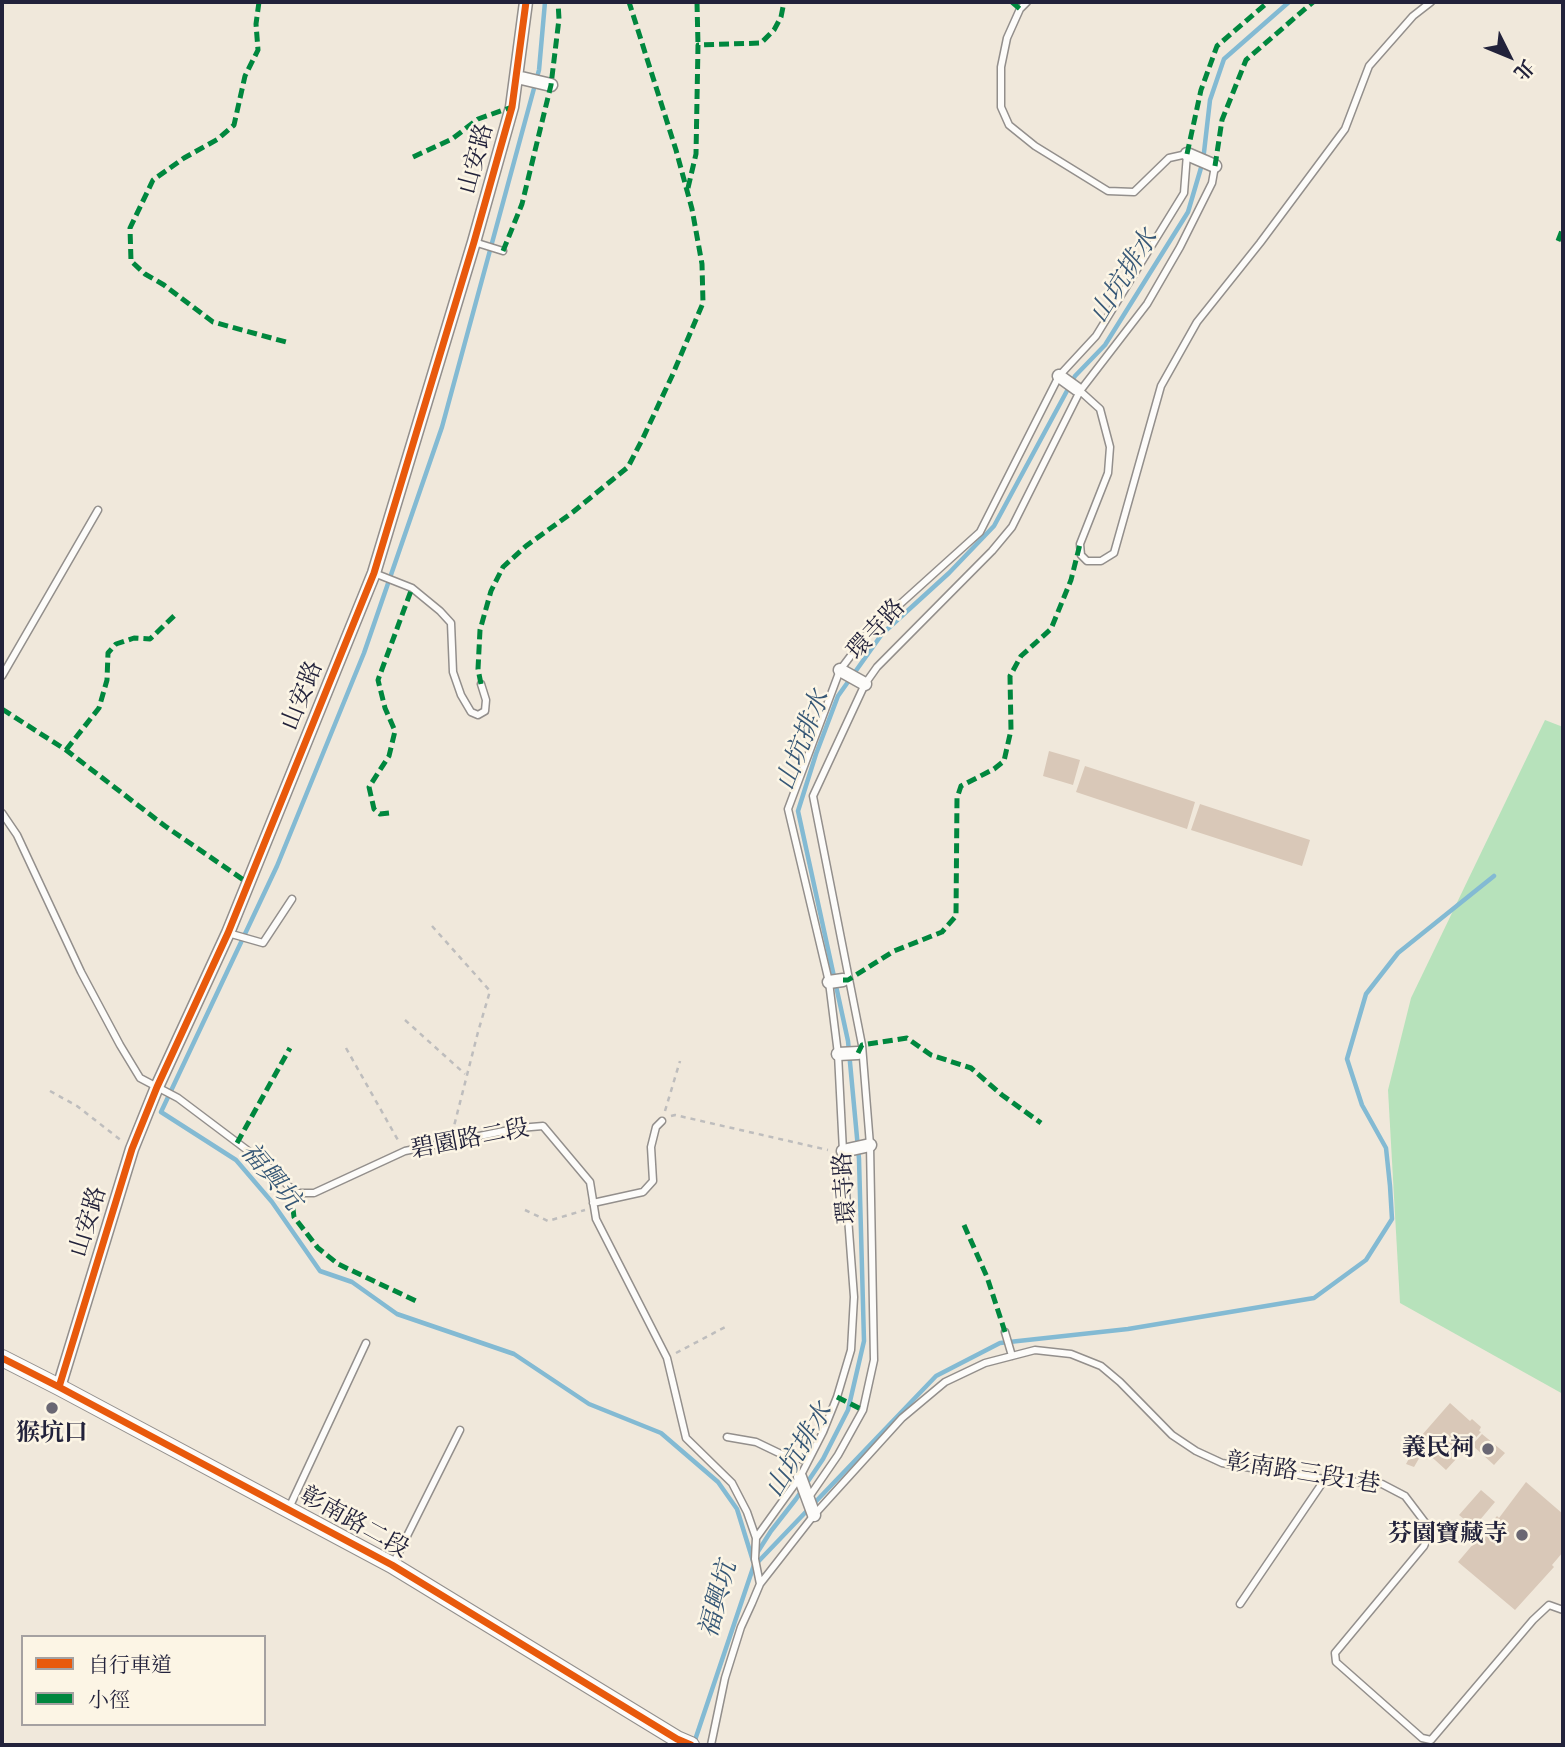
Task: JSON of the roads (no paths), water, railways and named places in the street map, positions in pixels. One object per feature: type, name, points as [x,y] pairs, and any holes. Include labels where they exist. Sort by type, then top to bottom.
[{"type":"street","name":"山安路","points":[[60,1387],[132,1149],[157,1087],[228,933],[373,573],[474,242],[512,107],[526,2]]},
{"type":"street","points":[[517,77],[551,85]]},
{"type":"street","points":[[1191,157],[1212,165]]},
{"type":"street","points":[[848,1149],[869,1145]]},
{"type":"street","name":"彰南路二段","points":[[2,1359],[60,1387],[392,1565],[681,1743]]},
{"type":"street","points":[[800,1477],[814,1515]]},
{"type":"lane","points":[[1027,2],[1020,9],[1007,38],[1001,67],[1001,107],[1009,125],[1035,146],[1108,191],[1134,192],[1169,158],[1191,157]]},
{"type":"lane","points":[[1071,384],[1100,409],[1110,447],[1108,473],[1080,544],[1081,555],[1087,561],[1101,561],[1114,552],[1161,386],[1197,322],[1345,129],[1369,66],[1413,16],[1432,2]]},
{"type":"lane","name":"環寺路","points":[[809,1498],[838,1455],[863,1410],[874,1360],[869,1145],[862,1045],[813,796],[867,633],[980,532],[1184,192],[1191,157]]},
{"type":"lane","name":"環寺路","points":[[756,1538],[800,1477],[823,1432],[851,1350],[854,1297],[847,1053],[834,982],[788,809],[851,676],[877,667],[992,551],[1012,527],[1071,384],[1147,304],[1212,183],[1212,165]]},
{"type":"lane","points":[[474,242],[503,251]]},
{"type":"lane","points":[[2,676],[97,510]]},
{"type":"lane","points":[[373,573],[412,588],[451,623],[453,671],[461,695],[471,712],[478,715],[485,711],[486,701],[481,684]]},
{"type":"lane","name":"碧園路二段","points":[[2,813],[18,835],[81,972],[140,1078],[178,1098],[262,1162],[296,1194],[314,1193],[405,1151],[519,1128],[543,1126],[590,1182],[596,1219],[667,1358],[686,1438],[732,1483],[747,1512],[756,1538],[755,1559],[760,1584]]},
{"type":"lane","points":[[228,933],[263,943],[292,899]]},
{"type":"lane","points":[[593,1203],[643,1192],[653,1181],[651,1147],[656,1128],[662,1121]]},
{"type":"lane","points":[[1005,1332],[1012,1356]]},
{"type":"lane","points":[[288,1510],[366,1343]]},
{"type":"lane","name":"彰南路三段1巷","points":[[711,1745],[725,1678],[741,1628],[760,1584],[814,1515],[902,1418],[945,1382],[985,1363],[1035,1350],[1070,1354],[1101,1366],[1172,1435],[1196,1451],[1222,1463],[1325,1479],[1382,1484],[1405,1496],[1427,1525],[1429,1534],[1424,1546],[1335,1653],[1336,1662],[1422,1738],[1431,1740],[1533,1620],[1549,1605],[1563,1610]]},
{"type":"lane","points":[[392,1565],[460,1430]]},
{"type":"lane","points":[[727,1437],[756,1442],[781,1454],[808,1461]]},
{"type":"lane","points":[[1240,1604],[1325,1479]]},
{"type":"waterway","name":"福興坑","points":[[545,2],[539,70],[442,427],[364,653],[277,866],[161,1112],[236,1160],[272,1202],[320,1271],[352,1282],[397,1314],[514,1354],[589,1404],[661,1433],[718,1482],[737,1509],[753,1561]]},
{"type":"waterway","name":"山坑排水","points":[[757,1553],[823,1459],[848,1410],[864,1341],[859,1159],[848,1041],[798,811],[816,754],[838,696],[882,634],[949,573],[994,526],[1075,376],[1105,345],[1188,212],[1203,161],[1210,100],[1224,59],[1289,2]]},
{"type":"waterway","points":[[755,1565],[936,1376],[1000,1343],[1128,1329],[1314,1298],[1366,1260],[1392,1219],[1386,1148],[1362,1105],[1347,1059],[1366,994],[1398,953],[1494,876]]},
{"type":"waterway","name":"福興坑","points":[[694,1743],[755,1562]]},
{"type":"place","name":"猴坑口","points":[[52,1408]]},
{"type":"place","name":"義民祠","points":[[1488,1449]]},
{"type":"place","name":"芬園寶藏寺","points":[[1522,1535]]}]
